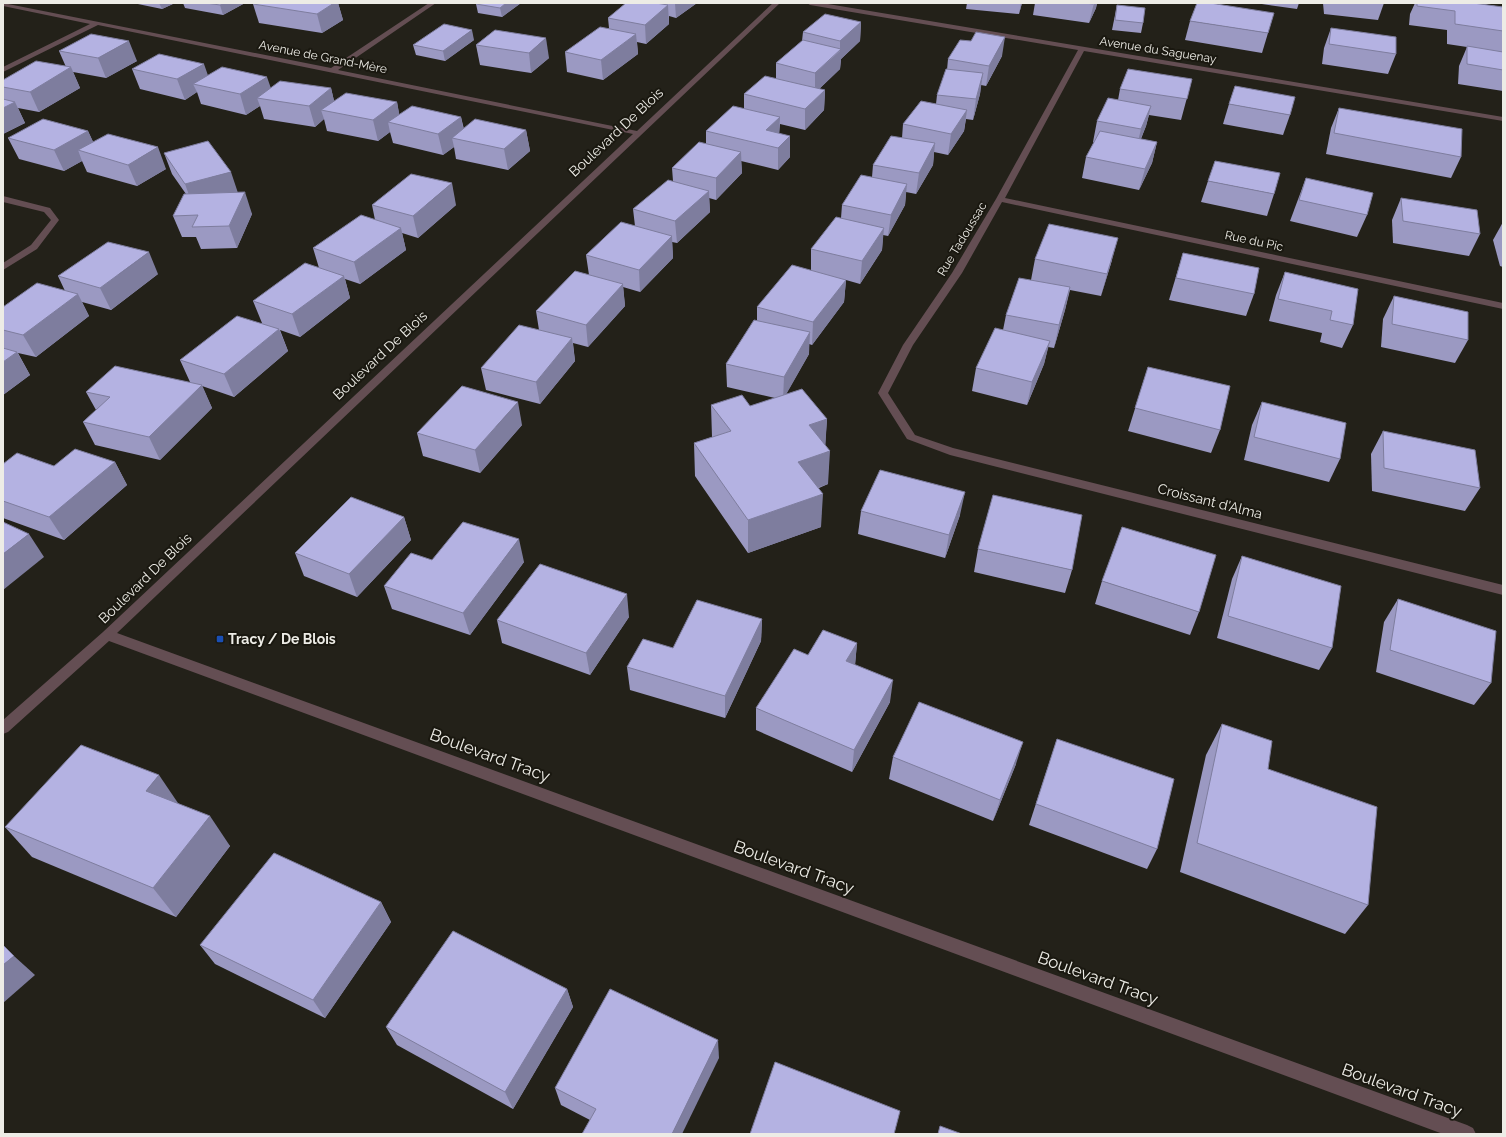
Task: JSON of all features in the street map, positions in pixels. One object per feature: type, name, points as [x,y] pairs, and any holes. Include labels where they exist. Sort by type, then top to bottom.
[{"type":"street","points":[[333,70],[433,3]]},
{"type":"street","name":"Boulevard De Blois","points":[[3,728],[108,635],[777,3]]},
{"type":"street","name":"Avenue du Saguenay","points":[[810,3],[1503,119]]},
{"type":"street","name":"Avenue de Grand-Mère","points":[[3,4],[638,133]]},
{"type":"street","points":[[3,70],[97,22]]},
{"type":"street","name":"Rue Tadoussac","points":[[911,437],[883,393],[908,345],[957,273],[1000,199],[1082,49]]},
{"type":"street","points":[[3,199],[47,210],[55,220],[34,248],[3,267]]},
{"type":"street","name":"Rue du Pic","points":[[1000,199],[1503,306]]},
{"type":"street","name":"Croissant d'Alma","points":[[911,437],[957,453],[1503,590]]},
{"type":"street","name":"Boulevard Tracy","points":[[108,635],[1467,1134]]},
{"type":"building","points":[[206,3],[225,3],[220,5]]},
{"type":"building","points":[[334,3],[317,14],[253,4]]},
{"type":"building","points":[[506,3],[500,8],[476,4]]},
{"type":"building","points":[[626,3],[656,3],[668,5],[645,25],[608,18]]},
{"type":"building","points":[[1197,3],[1210,3],[1274,13],[1268,33],[1190,21]]},
{"type":"building","points":[[1417,3],[1473,3],[1503,7],[1503,31],[1455,24],[1455,11],[1417,6]]},
{"type":"building","points":[[1117,5],[1145,8],[1143,23],[1115,20]]},
{"type":"building","points":[[825,14],[861,22],[840,41],[803,32]]},
{"type":"building","points":[[444,24],[472,30],[443,51],[413,45]]},
{"type":"building","points":[[600,27],[636,34],[601,60],[565,52]]},
{"type":"building","points":[[1331,28],[1396,37],[1396,54],[1329,44]]},
{"type":"building","points":[[495,30],[546,38],[529,53],[476,45]]},
{"type":"building","points":[[976,32],[1005,37],[989,66],[948,59],[960,40],[971,41]]},
{"type":"building","points":[[91,34],[129,41],[98,58],[59,51]]},
{"type":"building","points":[[803,40],[841,49],[815,73],[776,63]]},
{"type":"building","points":[[1467,46],[1503,52],[1503,70],[1467,64]]},
{"type":"building","points":[[159,54],[204,64],[177,79],[132,69]]},
{"type":"building","points":[[36,61],[71,67],[30,92],[3,87],[3,80]]},
{"type":"building","points":[[222,67],[267,77],[240,94],[193,84]]},
{"type":"building","points":[[946,69],[983,73],[976,99],[937,95]]},
{"type":"building","points":[[1128,69],[1192,79],[1187,99],[1120,89]]},
{"type":"building","points":[[765,76],[825,90],[805,109],[744,94]]},
{"type":"building","points":[[280,81],[331,88],[309,106],[257,98]]},
{"type":"building","points":[[1235,86],[1295,97],[1290,115],[1229,104]]},
{"type":"building","points":[[346,93],[397,102],[373,120],[321,110]]},
{"type":"building","points":[[1108,98],[1151,106],[1141,129],[1097,121]]},
{"type":"building","points":[[3,99],[15,102],[3,108]]},
{"type":"building","points":[[921,101],[967,110],[951,134],[903,124]]},
{"type":"building","points":[[412,106],[461,117],[438,134],[388,122]]},
{"type":"building","points":[[733,106],[780,117],[766,130],[790,136],[778,148],[706,131]]},
{"type":"building","points":[[1339,108],[1462,129],[1461,157],[1334,133]]},
{"type":"building","points":[[43,119],[88,131],[54,150],[8,138]]},
{"type":"building","points":[[475,119],[526,130],[504,149],[452,138]]},
{"type":"building","points":[[1100,131],[1157,142],[1145,169],[1086,157]]},
{"type":"building","points":[[108,134],[158,147],[128,165],[78,150]]},
{"type":"building","points":[[891,136],[935,143],[919,173],[873,165]]},
{"type":"building","points":[[208,141],[231,172],[185,184],[164,153]]},
{"type":"building","points":[[699,142],[741,152],[716,178],[672,168]]},
{"type":"building","points":[[1215,161],[1280,173],[1274,194],[1208,181]]},
{"type":"building","points":[[411,174],[452,183],[413,216],[372,205]]},
{"type":"building","points":[[861,175],[907,184],[891,215],[842,205]]},
{"type":"building","points":[[1306,178],[1373,193],[1367,215],[1299,200]]},
{"type":"building","points":[[668,180],[709,191],[675,221],[633,209]]},
{"type":"building","points":[[245,192],[229,226],[192,227],[198,215],[173,216],[184,194]]},
{"type":"building","points":[[1401,198],[1477,210],[1480,234],[1403,221]]},
{"type":"building","points":[[361,215],[401,228],[354,262],[313,248]]},
{"type":"building","points":[[836,217],[884,228],[862,261],[811,249]]},
{"type":"building","points":[[621,222],[672,236],[639,270],[586,255]]},
{"type":"building","points":[[1049,224],[1118,238],[1107,274],[1035,259]]},
{"type":"building","points":[[108,242],[149,252],[100,288],[58,276]]},
{"type":"building","points":[[1183,253],[1259,268],[1254,294],[1176,278]]},
{"type":"building","points":[[305,263],[344,276],[292,314],[253,301]]},
{"type":"building","points":[[792,265],[846,280],[813,322],[757,307]]},
{"type":"building","points":[[575,271],[623,284],[586,325],[536,311]]},
{"type":"building","points":[[1285,272],[1358,289],[1353,325],[1330,320],[1332,311],[1278,299]]},
{"type":"building","points":[[1019,278],[1070,287],[1059,325],[1006,315]]},
{"type":"building","points":[[37,283],[78,294],[23,335],[3,330],[3,307]]},
{"type":"building","points":[[1394,296],[1468,312],[1468,340],[1392,324]]},
{"type":"building","points":[[237,316],[279,329],[224,374],[180,360]]},
{"type":"building","points":[[754,320],[810,332],[784,377],[726,364]]},
{"type":"building","points":[[519,325],[572,338],[536,382],[481,368]]},
{"type":"building","points":[[995,328],[1050,341],[1032,382],[976,368]]},
{"type":"building","points":[[3,348],[17,352],[3,362]]},
{"type":"building","points":[[115,366],[202,385],[149,437],[83,422],[110,397],[86,392]]},
{"type":"building","points":[[1148,367],[1230,386],[1220,430],[1135,408]]},
{"type":"building","points":[[462,386],[518,402],[475,450],[417,433]]},
{"type":"building","points":[[802,389],[827,419],[809,425],[830,451],[798,462],[823,494],[748,520],[694,443],[731,431],[711,405],[742,395],[750,406]]},
{"type":"building","points":[[1262,402],[1346,423],[1340,459],[1254,437]]},
{"type":"building","points":[[1383,431],[1475,450],[1480,488],[1384,468]]},
{"type":"building","points":[[75,449],[115,462],[49,517],[3,501],[3,464],[17,453],[54,466]]},
{"type":"building","points":[[880,470],[965,492],[949,535],[861,511]]},
{"type":"building","points":[[993,495],[1082,515],[1072,570],[978,549]]},
{"type":"building","points":[[351,497],[404,517],[349,574],[295,553]]},
{"type":"building","points":[[3,522],[29,534],[3,554]]},
{"type":"building","points":[[463,522],[519,539],[463,613],[384,586],[411,553],[432,560]]},
{"type":"building","points":[[1122,527],[1216,555],[1199,612],[1102,581]]},
{"type":"building","points":[[1242,556],[1341,586],[1332,648],[1228,616]]},
{"type":"building","points":[[540,564],[627,594],[586,653],[497,620]]},
{"type":"building","points":[[1398,599],[1496,631],[1491,683],[1390,650]]},
{"type":"building","points":[[697,600],[762,619],[725,696],[627,667],[643,639],[673,648]]},
{"type":"building","points":[[823,630],[857,643],[846,661],[893,680],[854,750],[756,708],[794,649],[808,655]]},
{"type":"building","points":[[919,702],[1023,742],[1000,800],[893,757]]},
{"type":"building","points":[[1222,724],[1272,741],[1268,769],[1377,807],[1368,905],[1197,843]]},
{"type":"building","points":[[1057,739],[1174,779],[1157,849],[1036,804]]},
{"type":"building","points":[[81,745],[159,775],[146,791],[210,816],[153,888],[5,827]]},
{"type":"building","points":[[274,853],[381,902],[313,1000],[200,945]]},
{"type":"building","points":[[453,931],[567,989],[505,1092],[386,1027]]},
{"type":"building","points":[[3,945],[14,956],[3,965]]},
{"type":"building","points":[[610,989],[718,1040],[672,1134],[582,1134],[596,1109],[555,1088]]},
{"type":"building","points":[[775,1062],[900,1111],[894,1134],[750,1134]]},
{"type":"building","points":[[940,1126],[962,1134],[938,1134]]},
{"type":"place","name":"Tracy / De Blois","points":[[220,639]]}]
